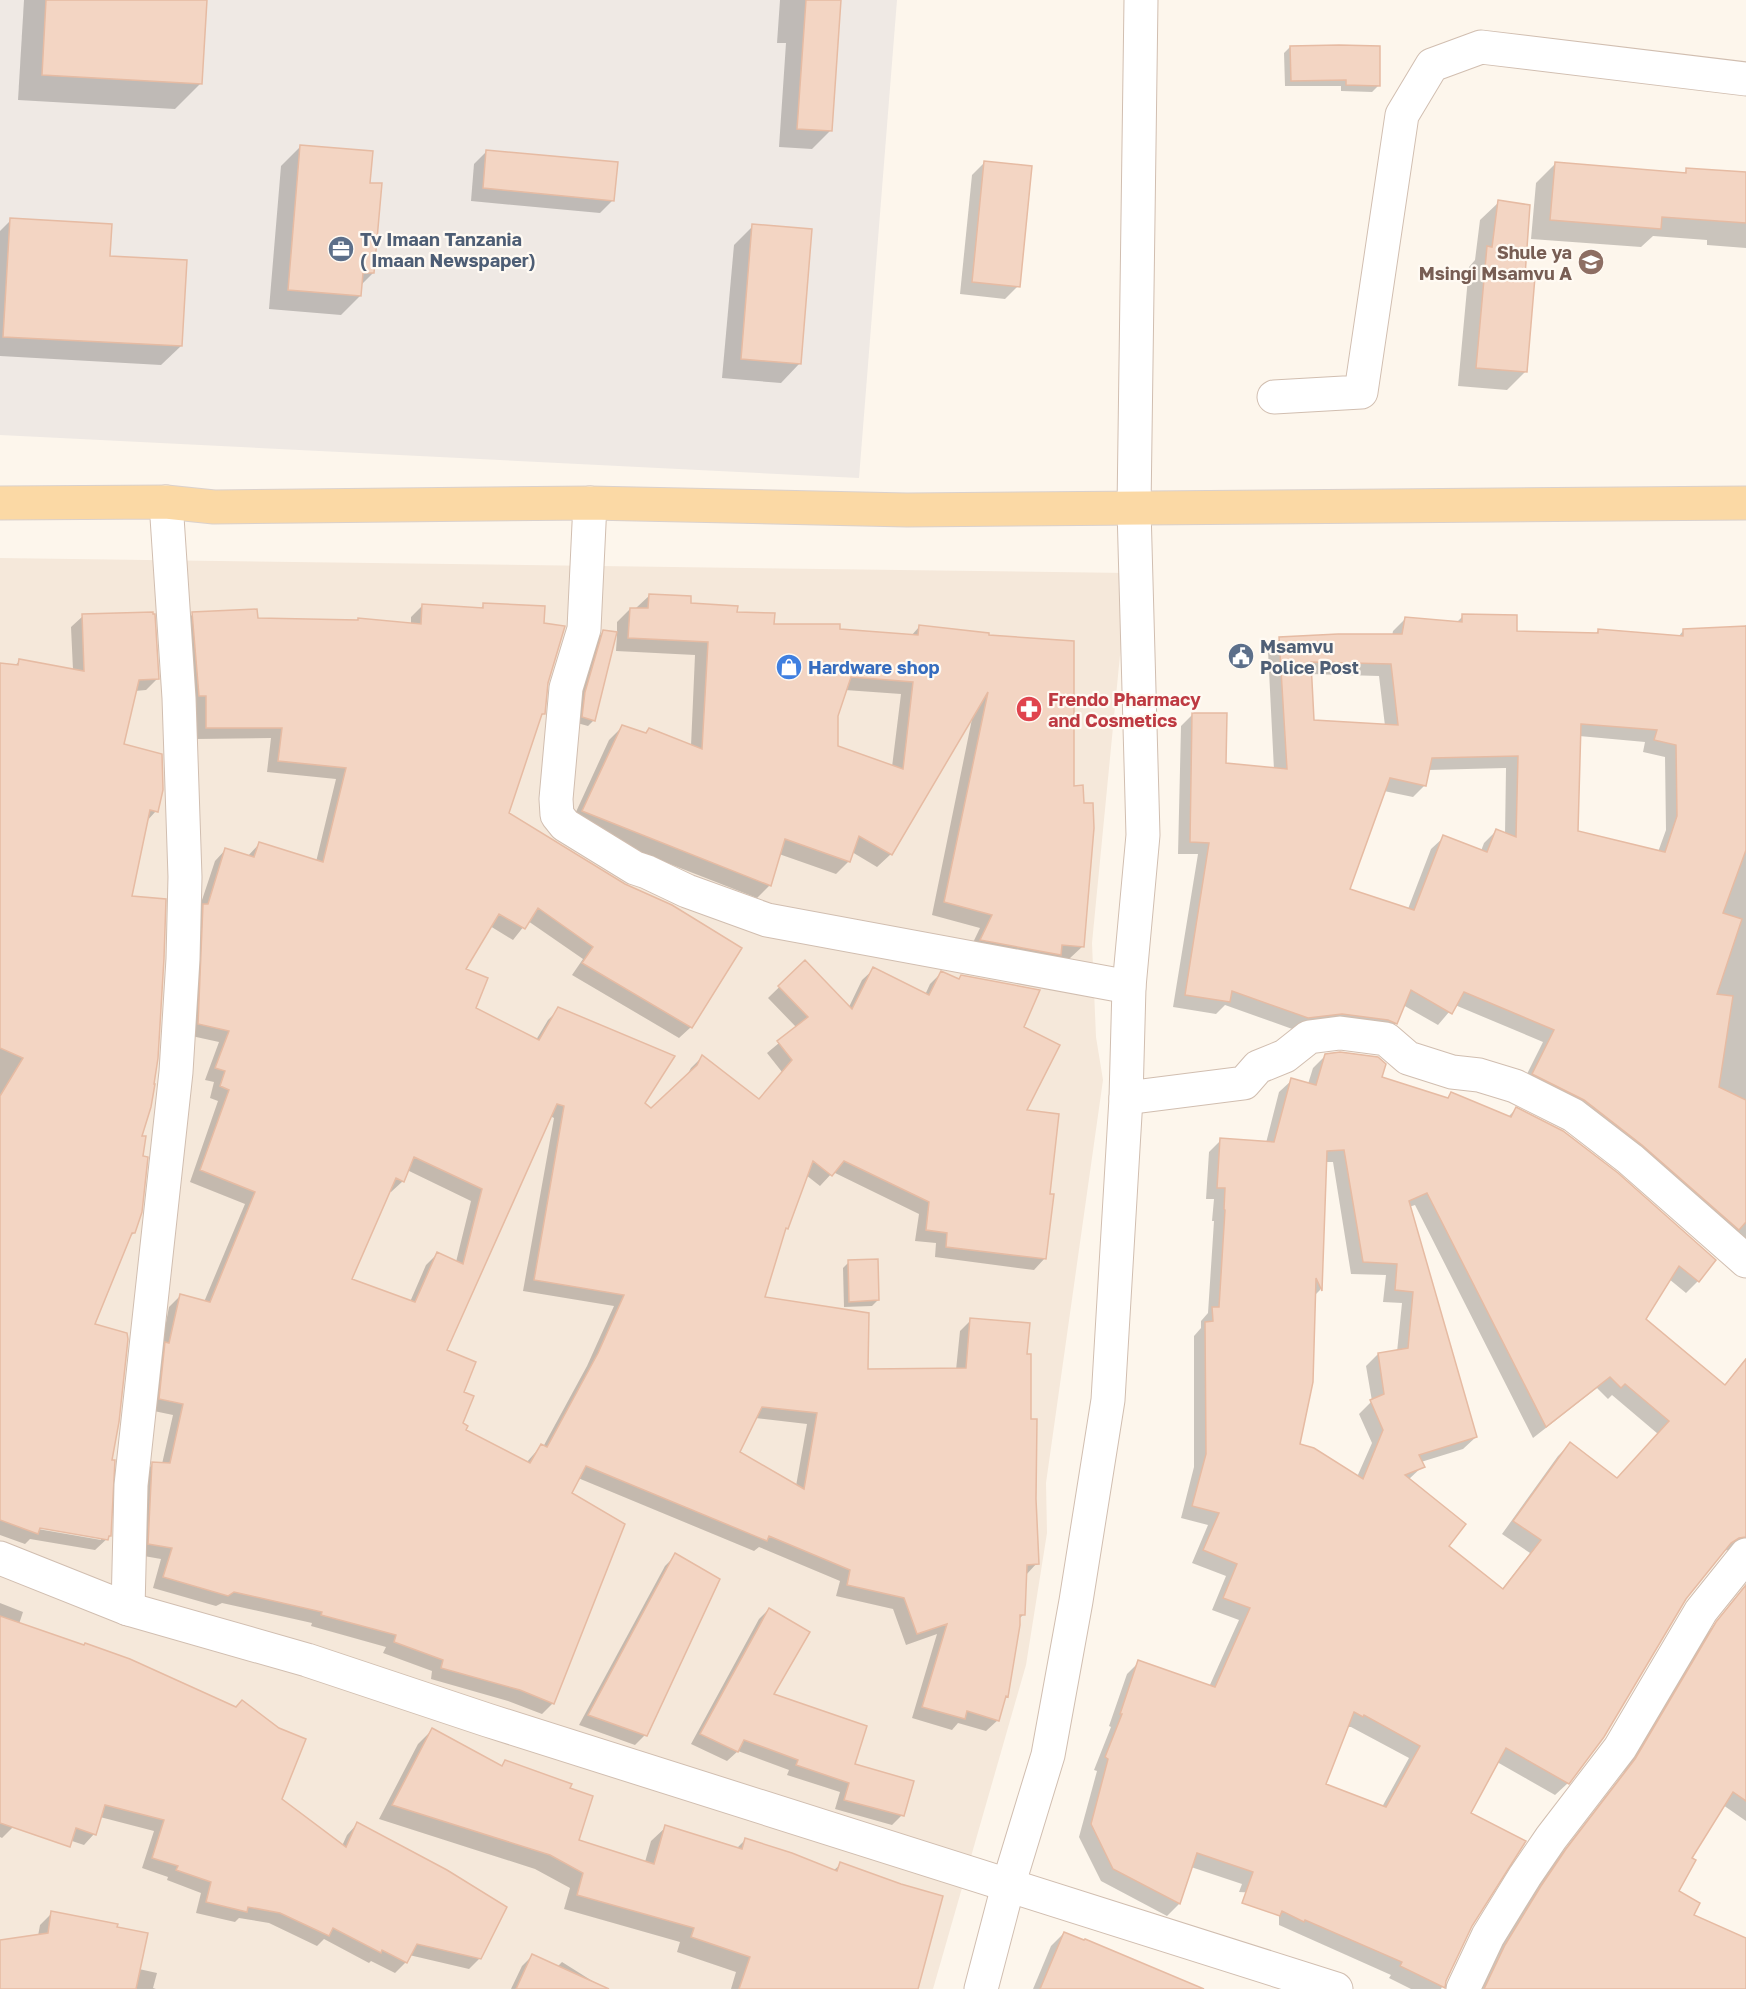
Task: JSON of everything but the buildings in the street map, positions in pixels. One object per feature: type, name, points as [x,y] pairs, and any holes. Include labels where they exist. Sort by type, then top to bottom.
[{"type":"main road","points":[[0,503],[166,502],[214,507],[590,503],[907,510],[1746,502]]},
{"type":"street","points":[[981,1989],[1008,1886],[1048,1755],[1076,1601],[1108,1400],[1126,1098],[1129,987],[1143,835],[1134,509],[1141,0]]},
{"type":"street","points":[[1274,397],[1361,392],[1402,115],[1432,65],[1481,48],[1746,79]]},
{"type":"street","points":[[129,1609],[131,1485],[176,1072],[183,959],[185,877],[180,710],[166,502]]},
{"type":"street","points":[[590,503],[584,629],[566,688],[557,788],[557,815],[565,825],[635,868],[687,891],[767,920],[1129,987]]},
{"type":"street","points":[[1126,1098],[1244,1083],[1258,1067],[1285,1056],[1309,1037],[1340,1033],[1386,1039],[1408,1058],[1452,1072],[1479,1075],[1515,1086],[1573,1115],[1630,1159],[1746,1261]]},
{"type":"street","points":[[1463,1989],[1488,1936],[1525,1876],[1620,1748],[1701,1611],[1746,1555]]},
{"type":"street","points":[[0,1558],[129,1609],[307,1660],[487,1720],[1336,1989]]},
{"type":"shaded area","points":[[0,0],[897,0],[859,478],[0,435]]},
{"type":"shaded area","points":[[0,558],[1128,573],[1092,943],[1096,1037],[1103,1080],[1046,1483],[1047,1533],[1026,1665],[933,1989],[0,1989]]},
{"type":"place","name":"Tv Imaan Tanzania ( Imaan Newspaper)","points":[[341,249]]},
{"type":"place","name":"Shule ya Msingi Msamvu A","points":[[1591,262]]},
{"type":"place","name":"Msamvu Police Post","points":[[1241,656]]},
{"type":"place","name":"Hardware shop","points":[[789,667]]},
{"type":"place","name":"Frendo Pharmacy and Cosmetics","points":[[1029,709]]}]
